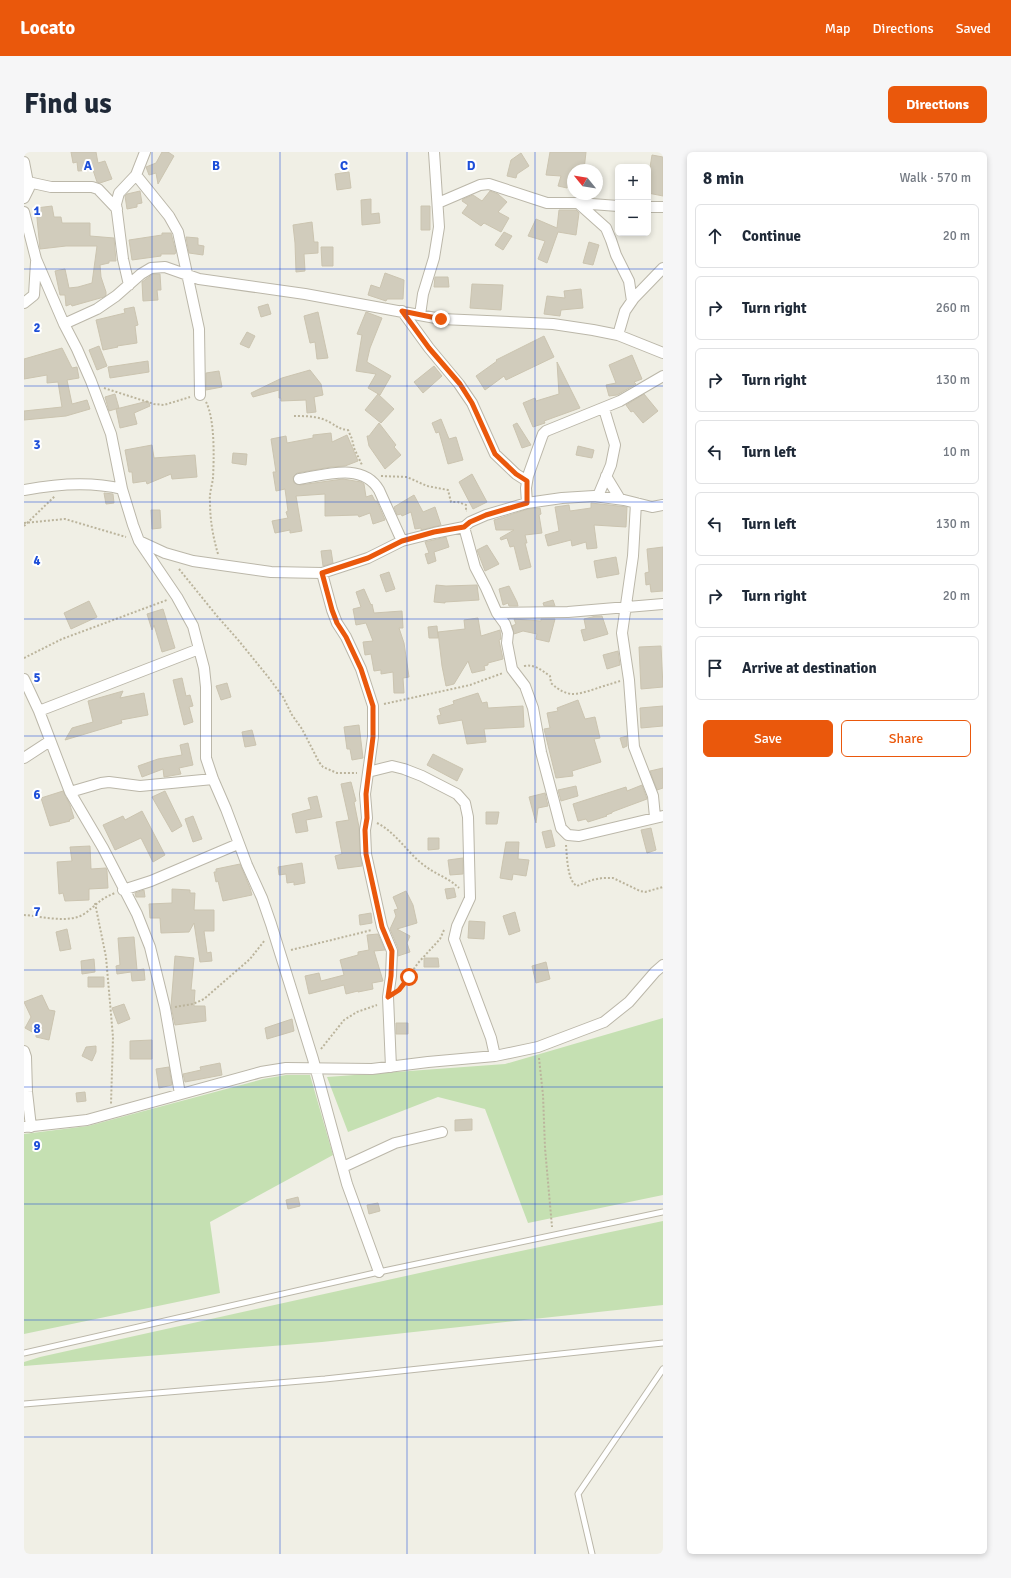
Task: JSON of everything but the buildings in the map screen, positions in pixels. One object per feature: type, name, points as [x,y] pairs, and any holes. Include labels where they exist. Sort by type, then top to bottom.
[{"type":"street","points":[[129,285],[123,259],[116,204],[119,193],[136,175],[144,152]]},
{"type":"street","points":[[420,315],[423,294],[437,242],[439,227],[434,152]]},
{"type":"street","points":[[24,162],[29,188],[24,198]]},
{"type":"street","points":[[136,175],[169,216],[178,232],[199,329],[200,395]]},
{"type":"street","points":[[28,182],[51,187],[92,187],[98,189],[117,209]]},
{"type":"street","points":[[438,204],[480,185],[489,184],[547,203],[578,203],[615,206]]},
{"type":"street","points":[[578,203],[606,228],[616,255],[629,281],[632,301]]},
{"type":"street","points":[[651,207],[663,207]]},
{"type":"street","points":[[24,212],[36,259],[64,324],[77,349],[111,434],[122,489],[133,525],[140,541],[177,597],[193,626],[204,668],[206,686],[206,758],[238,844],[262,898],[271,924],[314,1064],[343,1167],[379,1272]]},
{"type":"street","points":[[24,303],[34,295],[36,259]]},
{"type":"street","points":[[64,324],[97,309],[141,274],[151,268],[165,267],[204,280],[263,287],[441,319],[553,324],[593,330],[618,335],[663,353]]},
{"type":"street","points":[[618,335],[625,311],[643,288],[663,268]]},
{"type":"street","points":[[402,311],[429,348],[460,384],[472,403],[495,454],[516,474],[527,481]]},
{"type":"street","points":[[527,503],[527,481],[546,431],[620,402],[663,376]]},
{"type":"street","points":[[598,496],[611,465],[615,445],[604,409]]},
{"type":"street","points":[[299,479],[356,472],[370,479],[375,483],[379,490],[402,541]]},
{"type":"street","points":[[606,476],[620,499]]},
{"type":"street","points":[[24,490],[79,484],[101,485],[122,489]]},
{"type":"street","points":[[140,541],[165,553],[193,561],[272,572],[322,573],[368,558],[402,541],[434,532],[464,527],[470,522],[486,515],[527,503],[562,498],[598,496],[620,499],[652,507],[663,506]]},
{"type":"street","points":[[464,527],[475,567],[497,613],[505,624],[508,633],[507,643],[512,669],[525,686],[533,708],[541,752],[561,828],[565,834],[571,837],[579,836],[659,817],[653,796],[634,747],[629,680],[622,633],[633,556],[636,503]]},
{"type":"street","points":[[322,573],[332,610],[337,623],[346,637],[361,669],[373,706],[373,737],[366,794],[366,854],[382,927],[392,951],[388,997],[391,1067]]},
{"type":"street","points":[[497,613],[568,612],[663,604]]},
{"type":"street","points":[[38,711],[199,649]]},
{"type":"street","points":[[24,679],[70,792],[103,848],[123,890],[137,914],[150,947],[165,1008],[180,1094]]},
{"type":"street","points":[[24,758],[50,741]]},
{"type":"street","points":[[368,772],[392,766],[404,769],[443,786],[456,794],[466,803],[468,817],[470,898],[457,926],[454,939],[491,1038],[495,1056]]},
{"type":"street","points":[[70,792],[105,783],[140,786],[213,779]]},
{"type":"street","points":[[123,890],[238,844]]},
{"type":"street","points":[[24,1051],[26,1057],[27,1127],[87,1120],[267,1071],[314,1064],[372,1069],[473,1057],[495,1056],[538,1047],[604,1022],[629,1002],[663,965]]},
{"type":"street","points":[[343,1167],[395,1143],[442,1132]]},
{"type":"lane","points":[[24,1353],[379,1272],[553,1234],[663,1212]]},
{"type":"lane","points":[[24,1404],[325,1379],[663,1343]]},
{"type":"lane","points":[[592,1554],[578,1494],[663,1369]]},
{"type":"path","points":[[90,381],[112,391],[164,405],[200,395],[200,397],[206,401],[210,408],[212,434],[213,478],[210,501],[212,526],[221,564]]},
{"type":"path","points":[[294,416],[316,418],[331,423],[338,428],[348,430],[354,448],[364,467]]},
{"type":"path","points":[[376,476],[408,477],[427,486],[448,490],[451,502],[458,502],[466,505],[466,510],[472,514],[475,521]]},
{"type":"path","points":[[25,524],[67,485]]},
{"type":"path","points":[[25,524],[65,519],[72,520],[140,541]]},
{"type":"path","points":[[178,567],[283,697],[292,716],[302,728],[323,767],[337,773],[368,772]]},
{"type":"path","points":[[24,658],[62,639],[177,597]]},
{"type":"path","points":[[373,706],[470,685],[513,668],[529,665],[550,676],[551,684],[568,694],[579,694],[629,680]]},
{"type":"path","points":[[367,818],[392,832],[412,855],[425,867],[454,884],[470,898]]},
{"type":"path","points":[[565,834],[570,880],[574,885],[577,886],[602,878],[613,878],[640,892],[663,887]]},
{"type":"path","points":[[24,915],[50,918],[76,918],[83,915],[107,896],[123,890]]},
{"type":"path","points":[[95,904],[106,957],[113,1037],[110,1113]]},
{"type":"path","points":[[165,1008],[193,1004],[204,999],[250,958],[264,941],[271,924]]},
{"type":"path","points":[[280,953],[382,927]]},
{"type":"path","points":[[314,1064],[344,1020],[360,1010],[379,1005],[399,990],[418,963],[440,939],[446,927]]},
{"type":"path","points":[[538,1047],[543,1095],[544,1148],[553,1234]]},
{"type":"green space","points":[[663,1018],[663,1195],[528,1223],[485,1109],[438,1097],[348,1132],[327,1077],[505,1064]]},
{"type":"green space","points":[[286,1075],[310,1075],[333,1155],[210,1222],[220,1293],[24,1334],[24,1134],[88,1126],[263,1079]]},
{"type":"green space","points":[[663,1221],[663,1305],[322,1342],[24,1366],[24,1362],[40,1357]]},
{"type":"route","points":[[409,977],[399,990],[388,997],[392,951],[382,927],[366,854],[366,794],[373,737],[373,706],[361,669],[346,637],[337,623],[332,610],[322,573],[368,558],[402,541],[434,532],[464,527],[470,522],[486,515],[527,503],[527,481],[516,474],[495,454],[480,418],[460,384],[429,348],[402,311],[441,319]]}]
